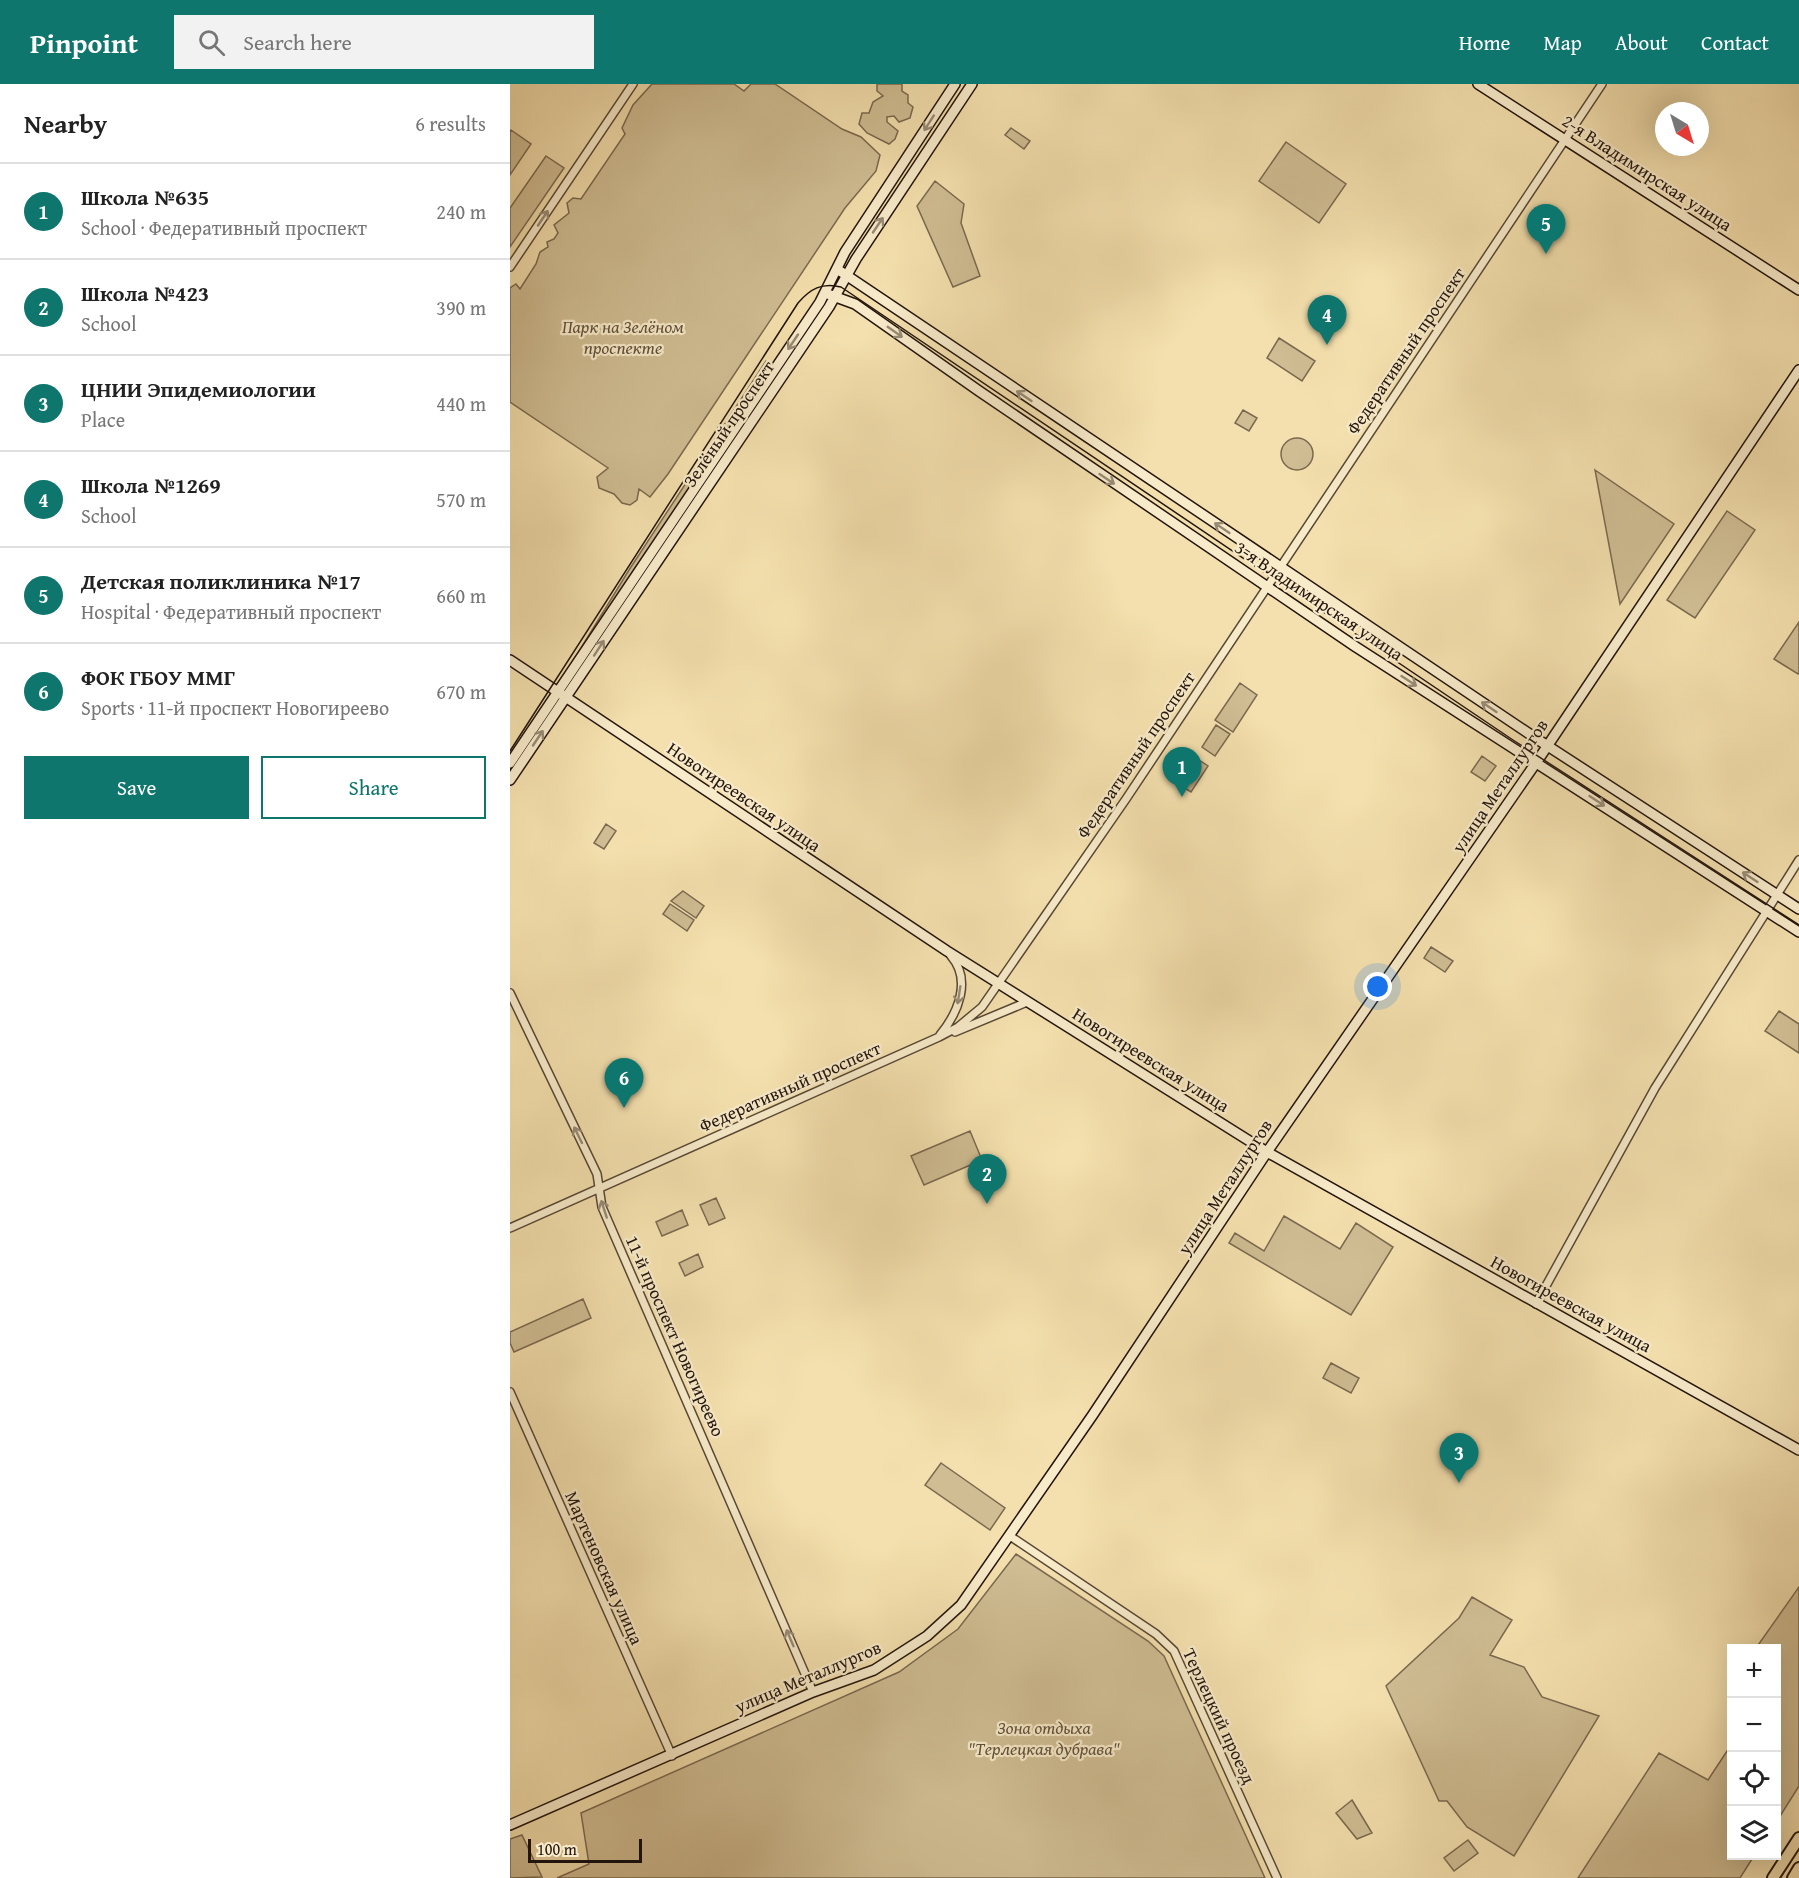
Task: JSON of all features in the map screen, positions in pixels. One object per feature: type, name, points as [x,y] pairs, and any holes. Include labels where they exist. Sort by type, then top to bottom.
[{"type":"main road","points":[[1773,1878],[1799,1838]]},
{"type":"main road","points":[[1793,1878],[1799,1868]]},
{"type":"street","points":[[510,267],[633,84]]},
{"type":"street","name":"Зелёный проспект","points":[[510,780],[562,694],[825,293],[845,252],[955,84]]},
{"type":"street","name":"Зелёный проспект","points":[[510,763],[562,694],[836,297],[972,84]]},
{"type":"street","name":"2-я Владимирская улица","points":[[1478,84],[1799,290]]},
{"type":"street","name":"Федеративный проспект","points":[[510,1228],[939,1037],[958,1027],[982,1007],[1126,799],[1602,84]]},
{"type":"street","name":"3-я Владимирская улица","points":[[837,269],[1548,746],[1799,909]]},
{"type":"street","name":"3-я Владимирская улица","points":[[825,293],[855,304],[979,392],[1267,586],[1799,932]]},
{"type":"street","name":"улица Металлургов","points":[[510,1825],[672,1756],[813,1692],[874,1670],[941,1625],[962,1605],[1267,1152],[1548,746],[1799,370]]},
{"type":"street","name":"Новогиреевская улица","points":[[510,660],[998,985],[1267,1152],[1799,1450]]},
{"type":"street","points":[[1536,1304],[1655,1088],[1799,860]]},
{"type":"street","points":[[939,1037],[950,1023],[959,1002],[961,988],[962,973],[947,951]]},
{"type":"street","name":"11-й проспект Новогиреево","points":[[510,993],[597,1174],[602,1207],[813,1692]]},
{"type":"street","points":[[939,1037],[972,1027],[1027,1002]]},
{"type":"street","name":"Мартеновская улица","points":[[510,1392],[672,1756]]},
{"type":"street","name":"Терлецкий проезд","points":[[1010,1536],[1156,1634],[1174,1651],[1277,1878]]},
{"type":"green space","name":"Парк на Зелёном проспекте","points":[[652,84],[734,84],[744,91],[751,84],[775,84],[842,129],[861,137],[880,155],[876,171],[845,208],[668,474],[650,497],[639,489],[637,500],[630,505],[622,503],[614,494],[599,488],[597,477],[608,468],[510,402],[510,288],[516,284],[520,289],[536,264],[540,252],[548,247],[547,242],[554,239],[558,233],[554,225],[569,213],[567,203],[573,198],[581,199],[625,134],[622,128],[633,105]]},
{"type":"green space","points":[[877,84],[902,84],[902,91],[908,95],[908,103],[913,107],[910,118],[899,122],[894,116],[887,117],[887,122],[898,131],[895,139],[889,144],[867,133],[859,124],[862,113],[869,113],[873,102],[883,96],[877,91]]},
{"type":"green space","points":[[1011,128],[1030,141],[1024,149],[1005,135]]},
{"type":"green space","points":[[511,130],[531,144],[510,175],[510,132]]},
{"type":"green space","points":[[1286,142],[1346,184],[1319,223],[1259,181]]},
{"type":"green space","points":[[546,156],[564,168],[510,247],[510,208]]},
{"type":"green space","points":[[935,181],[964,204],[961,223],[980,276],[953,287],[917,206]]},
{"type":"green space","points":[[1279,338],[1315,361],[1302,381],[1267,358]]},
{"type":"green space","points":[[766,361],[773,366],[565,674],[629,570]]},
{"type":"green space","points":[[1243,410],[1257,418],[1249,431],[1235,423]]},
{"type":"green space","points":[[1297,438],[1308,443],[1313,454],[1308,465],[1297,470],[1286,465],[1281,454],[1286,443]]},
{"type":"green space","points":[[1595,470],[1674,524],[1620,604]]},
{"type":"green space","points":[[1727,511],[1755,530],[1695,618],[1667,600]]},
{"type":"green space","points":[[1799,622],[1799,672],[1798,674],[1774,659]]},
{"type":"green space","points":[[1240,683],[1257,695],[1233,732],[1215,720]]},
{"type":"green space","points":[[1216,725],[1230,734],[1215,756],[1202,747]]},
{"type":"green space","points":[[1193,756],[1208,766],[1191,792],[1175,782]]},
{"type":"green space","points":[[1482,756],[1496,766],[1485,781],[1471,772]]},
{"type":"green space","points":[[606,824],[616,831],[604,849],[594,843]]},
{"type":"green space","points":[[683,891],[704,906],[696,918],[671,901]]},
{"type":"green space","points":[[670,904],[694,920],[687,931],[663,914]]},
{"type":"green space","points":[[1431,947],[1453,961],[1445,972],[1424,958]]},
{"type":"green space","points":[[1779,1011],[1799,1024],[1799,1053],[1765,1031]]},
{"type":"green space","points":[[970,1131],[982,1160],[924,1185],[911,1156]]},
{"type":"green space","points":[[716,1198],[725,1218],[709,1225],[700,1205]]},
{"type":"green space","points":[[682,1210],[688,1225],[662,1236],[656,1222]]},
{"type":"green space","points":[[1284,1216],[1340,1249],[1356,1223],[1393,1247],[1351,1315],[1229,1243],[1235,1233],[1264,1251]]},
{"type":"green space","points":[[698,1254],[703,1267],[685,1276],[679,1263]]},
{"type":"green space","points":[[583,1299],[591,1318],[514,1352],[510,1343],[510,1332]]},
{"type":"green space","points":[[1331,1363],[1359,1378],[1351,1393],[1323,1378]]},
{"type":"green space","points":[[941,1463],[1005,1508],[990,1530],[925,1485]]},
{"type":"green space","name":"Зона отдыха \"Терлецкая дубрава\"","points":[[1016,1554],[1148,1641],[1164,1656],[1265,1878],[557,1878],[589,1864],[581,1813],[899,1672],[958,1629]]},
{"type":"green space","points":[[1799,1587],[1799,1786],[1781,1815],[1781,1644],[1759,1644]]},
{"type":"green space","points":[[1472,1597],[1512,1620],[1490,1655],[1524,1667],[1542,1697],[1599,1716],[1514,1856],[1467,1827],[1447,1801],[1439,1801],[1386,1686],[1459,1618]]},
{"type":"green space","points":[[1727,1751],[1727,1860],[1751,1860],[1740,1878],[1578,1878],[1659,1753],[1708,1780]]},
{"type":"green space","points":[[1352,1800],[1372,1833],[1357,1839],[1336,1813]]},
{"type":"green space","points":[[522,1835],[542,1877],[510,1878],[510,1839]]},
{"type":"green space","points":[[1468,1840],[1478,1853],[1454,1871],[1444,1858]]},
{"type":"tram line","points":[[510,751],[798,303],[807,294],[828,285],[841,287],[1513,740],[1799,925]]},
{"type":"place","name":"Детская поликлиника №17","points":[[1546,254]]},
{"type":"place","name":"Школа №1269","points":[[1327,345]]},
{"type":"place","name":"Школа №635","points":[[1182,797]]},
{"type":"place","name":"ФОК ГБОУ ММГ","points":[[624,1108]]},
{"type":"place","name":"Школа №423","points":[[987,1204]]},
{"type":"place","name":"ЦНИИ Эпидемиологии","points":[[1459,1483]]}]
